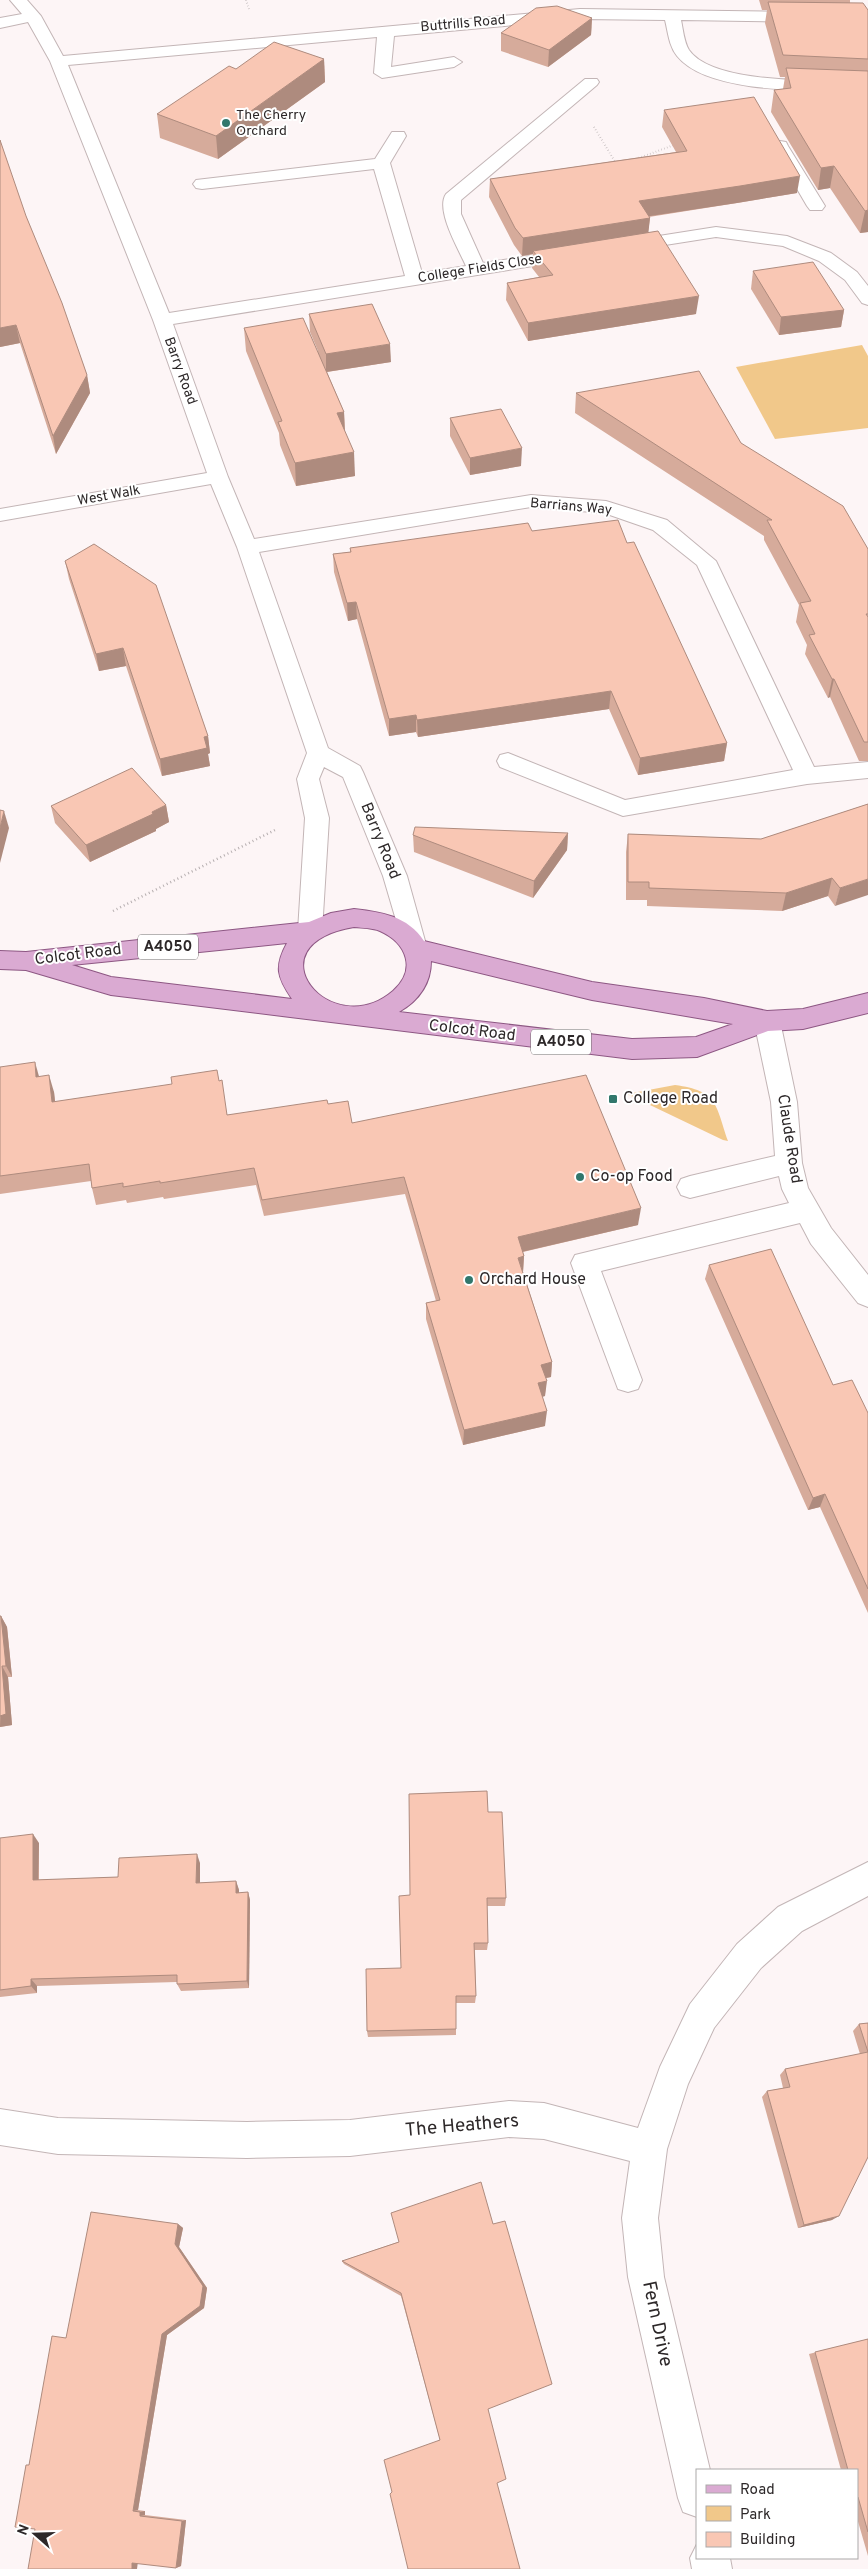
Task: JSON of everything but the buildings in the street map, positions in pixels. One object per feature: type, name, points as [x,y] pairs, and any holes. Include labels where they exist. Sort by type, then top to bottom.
[{"type":"main road","name":"Colcot Road","points":[[0,960],[26,961],[310,931],[335,920],[349,917],[370,918],[389,924],[405,934],[415,948],[419,963],[416,979],[407,994],[392,1006],[373,1013],[341,1014],[311,1004],[298,992],[290,976],[290,960],[297,944],[310,931]]},
{"type":"main road","name":"Colcot Road","points":[[415,948],[592,991],[704,1008],[767,1021],[802,1019],[868,1003]]},
{"type":"main road","name":"Colcot Road","points":[[26,961],[111,986],[632,1049],[697,1047],[767,1021]]},
{"type":"street","name":"Barry Road","points":[[18,0],[33,16],[58,61],[162,320],[218,477],[247,547],[318,753],[352,772],[396,876],[415,948]]},
{"type":"street","name":"Buttrills Road","points":[[58,61],[386,31],[515,12],[868,18]]},
{"type":"street","points":[[672,14],[682,52],[696,67],[711,73],[750,82],[868,86]]},
{"type":"street","points":[[0,23],[33,16]]},
{"type":"street","points":[[386,31],[382,73],[454,62]]},
{"type":"street","points":[[477,270],[452,214],[452,198],[591,82]]},
{"type":"street","points":[[750,82],[753,99]]},
{"type":"street","points":[[772,132],[816,206]]},
{"type":"street","points":[[202,184],[380,163],[398,136]]},
{"type":"street","points":[[380,163],[415,280]]},
{"type":"street","points":[[613,248],[716,232],[787,241],[825,257],[859,275],[868,299]]},
{"type":"street","name":"College Fields Close","points":[[162,320],[584,253]]},
{"type":"street","name":"West Walk","points":[[0,515],[218,477]]},
{"type":"street","name":"Barrians Way","points":[[247,547],[531,501],[606,507],[660,525],[706,561],[807,776]]},
{"type":"street","points":[[310,931],[316,816],[308,779],[318,753]]},
{"type":"street","points":[[508,761],[622,808],[807,776],[868,770]]},
{"type":"street","name":"Claude Road","points":[[767,1021],[784,1102],[789,1162],[796,1189],[821,1236],[868,1295]]},
{"type":"street","points":[[690,1187],[789,1162]]},
{"type":"street","points":[[628,1380],[585,1263],[806,1210]]},
{"type":"street","points":[[649,2149],[672,2079],[702,2016],[749,1956],[790,1919],[868,1878]]},
{"type":"street","name":"The Heathers","points":[[0,2127],[58,2136],[247,2140],[350,2138],[509,2119],[544,2121],[649,2149]]},
{"type":"street","name":"Fern Drive","points":[[649,2149],[640,2218],[646,2276],[696,2494]]},
{"type":"path","points":[[575,95],[617,166],[625,163]]},
{"type":"path","points":[[633,160],[674,145]]},
{"type":"path","points":[[74,955],[84,926],[266,833],[316,816]]},
{"type":"green space","points":[[862,345],[868,356],[868,428],[775,439],[736,367]]},
{"type":"green space","points":[[675,1085],[700,1091],[713,1101],[728,1141],[627,1094]]},
{"type":"place","name":"The Cherry Orchard","points":[[226,123]]},
{"type":"place","name":"College Road","points":[[613,1099]]},
{"type":"place","name":"Co-op Food","points":[[580,1177]]},
{"type":"place","name":"Orchard House","points":[[469,1280]]}]
